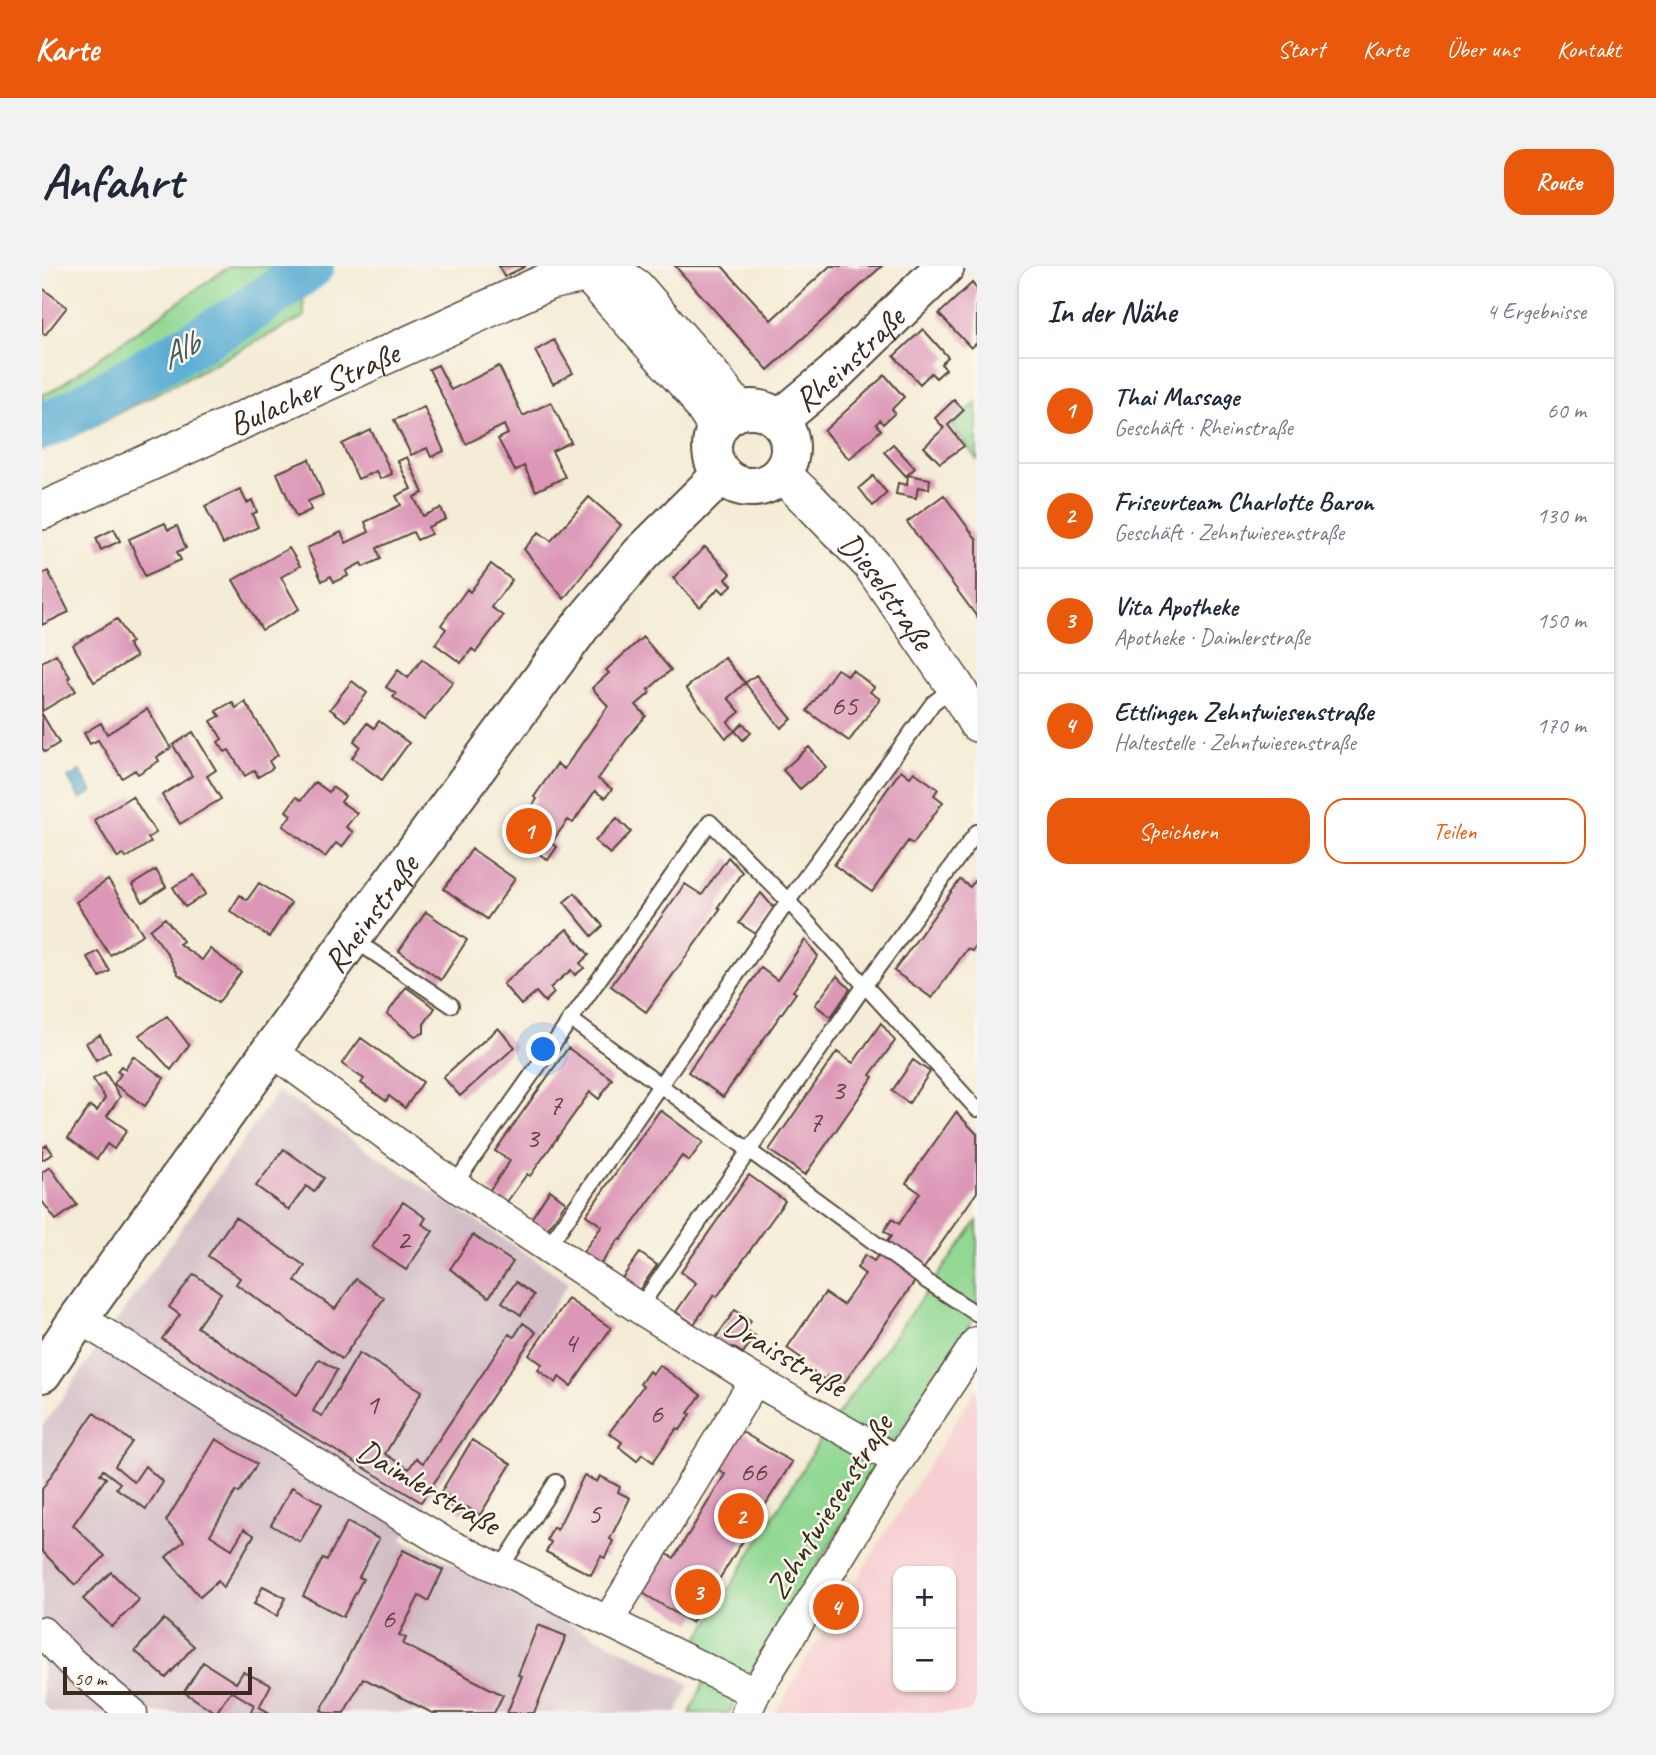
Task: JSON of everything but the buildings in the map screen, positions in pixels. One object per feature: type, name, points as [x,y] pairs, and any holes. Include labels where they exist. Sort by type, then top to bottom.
[{"type":"main road","name":"Rheinstraße","points":[[779,420],[834,374],[945,266]]},
{"type":"main road","name":"Rheinstraße","points":[[728,420],[749,409],[761,410],[779,420],[785,428],[790,444],[790,457],[781,473]]},
{"type":"main road","points":[[728,420],[713,438],[715,463],[722,474],[733,483],[758,487],[772,481],[781,473]]},
{"type":"main road","name":"Rheinstraße","points":[[42,1373],[351,939],[583,623],[641,554],[722,474]]},
{"type":"street","name":"Bulacher Straße","points":[[42,511],[549,281],[608,269],[636,288],[711,375],[728,420]]},
{"type":"street","name":"Dieselstraße","points":[[781,473],[871,564],[955,686],[977,723]]},
{"type":"street","name":"Draisstraße","points":[[272,1051],[454,1185],[547,1248],[755,1381],[898,1461]]},
{"type":"street","name":"Daimlerstraße","points":[[79,1318],[444,1542],[608,1621],[751,1703]]},
{"type":"street","name":"Zehntwiesenstraße","points":[[751,1703],[898,1461],[977,1342]]},
{"type":"street","points":[[608,1621],[755,1381]]},
{"type":"street","points":[[42,1632],[72,1663],[132,1713]]},
{"type":"lane","points":[[547,1248],[788,901],[933,703],[955,686]]},
{"type":"lane","points":[[454,1185],[710,822],[788,901],[977,1109]]},
{"type":"lane","points":[[639,1308],[864,985],[977,832]]},
{"type":"lane","points":[[351,939],[450,1005]]},
{"type":"lane","points":[[570,1019],[928,1282],[977,1314]]},
{"type":"lane","points":[[500,1569],[556,1482]]},
{"type":"shaded area","points":[[278,1091],[569,1282],[402,1539],[690,1684],[677,1713],[42,1713],[42,1427]]},
{"type":"shaded area","points":[[977,1387],[977,1713],[776,1713],[808,1657]]},
{"type":"green space","points":[[230,266],[304,266],[304,317],[42,450],[42,395],[52,391]]},
{"type":"green space","points":[[977,402],[977,460],[952,425]]},
{"type":"green space","points":[[977,1221],[977,1313],[876,1469],[742,1687],[729,1713],[690,1713],[715,1657],[694,1646],[825,1432]]},
{"type":"water","points":[[80,771],[92,792],[80,799],[68,778]]},
{"type":"waterway","name":"Alb","points":[[42,427],[243,315],[311,266]]},
{"type":"place","name":"Thai Massage","points":[[529,831]]},
{"type":"place","name":"Friseurteam Charlotte Baron","points":[[741,1516]]},
{"type":"place","name":"Vita Apotheke","points":[[698,1592]]},
{"type":"place","name":"Ettlingen Zehntwiesenstraße","points":[[836,1607]]}]
